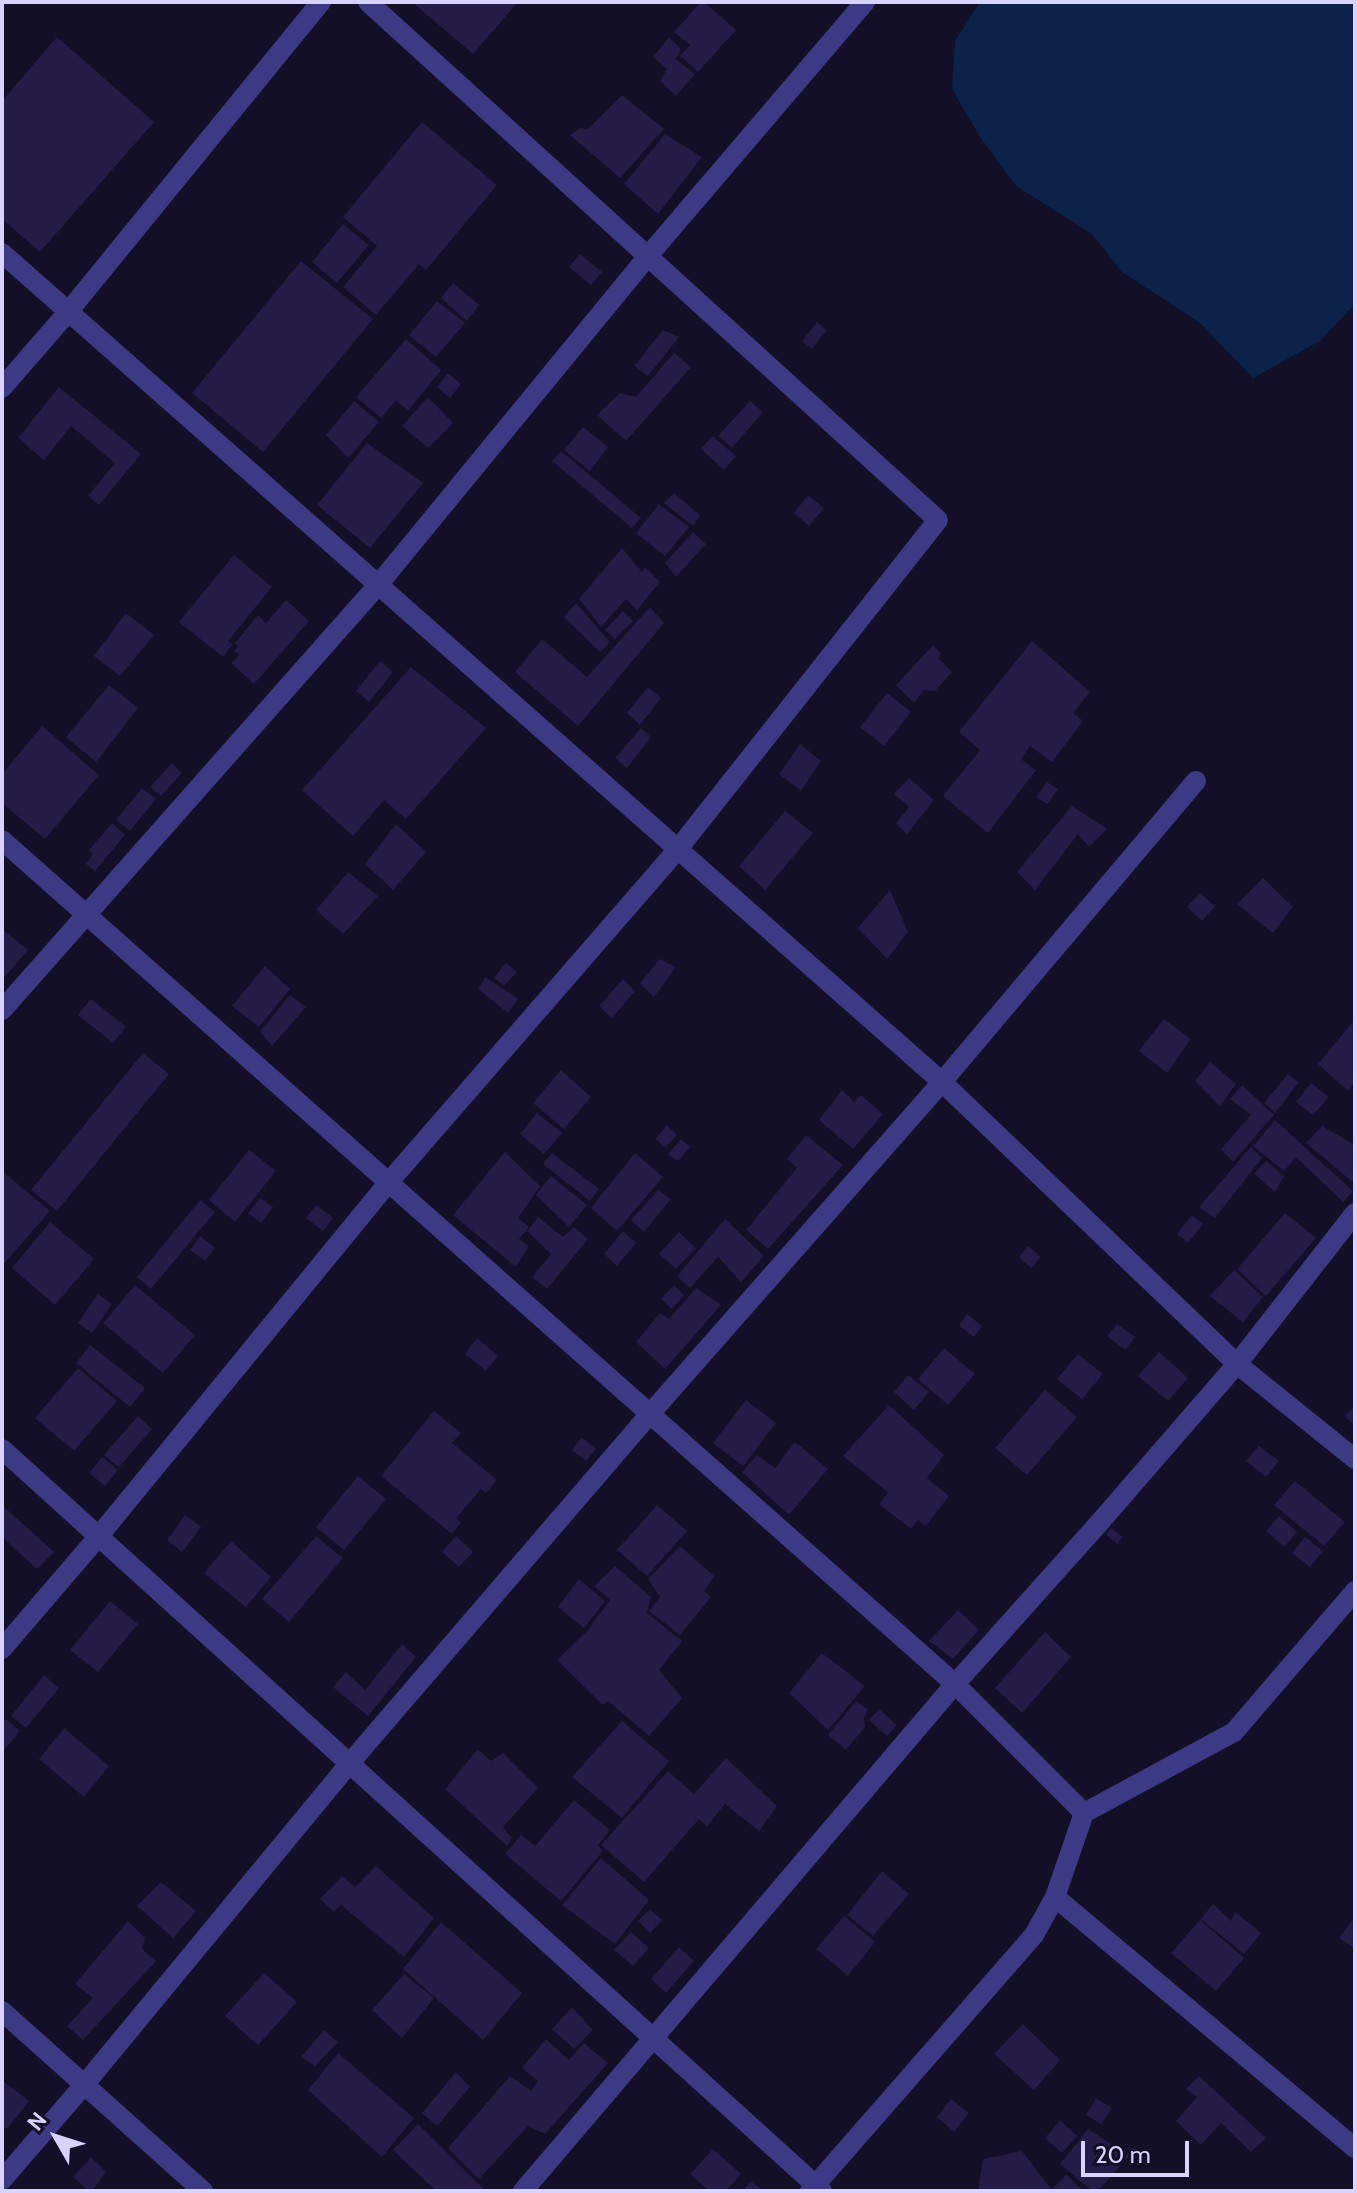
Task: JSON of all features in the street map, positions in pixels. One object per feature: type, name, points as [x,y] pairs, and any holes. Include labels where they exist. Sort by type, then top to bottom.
[{"type":"street","points":[[2,388],[68,312],[321,2]]},
{"type":"street","points":[[2,1649],[98,1537],[388,1183],[678,849],[938,520],[368,2]]},
{"type":"street","points":[[2,1010],[378,585],[648,256],[865,2]]},
{"type":"street","points":[[2,253],[942,1082],[1237,1364],[1355,1459]]},
{"type":"street","points":[[2,2180],[349,1764],[649,1415],[942,1082],[1196,781]]},
{"type":"street","points":[[2,840],[955,1684],[1084,1813]]},
{"type":"street","points":[[523,2191],[955,1684],[1237,1364],[1355,1213]]},
{"type":"street","points":[[2,1449],[816,2189],[1034,1935],[1055,1897],[1084,1813],[1234,1732],[1355,1591]]},
{"type":"street","points":[[1055,1897],[1355,2148]]},
{"type":"street","points":[[2,2011],[203,2191]]},
{"type":"water","points":[[980,2],[1355,2],[1355,304],[1320,341],[1253,378],[1200,323],[1122,272],[1092,234],[1016,186],[980,137],[952,89],[955,41]]},
{"type":"building","points":[[412,2],[518,2],[473,54]]},
{"type":"building","points":[[701,2],[736,30],[698,72],[680,56],[690,45],[674,32]]},
{"type":"building","points":[[57,37],[154,122],[40,252],[2,219],[2,101]]},
{"type":"building","points":[[669,37],[681,49],[676,59],[695,74],[676,96],[660,81],[667,69],[653,57]]},
{"type":"building","points":[[622,95],[664,129],[620,178],[570,135],[581,128],[588,129]]},
{"type":"building","points":[[422,122],[497,185],[426,270],[419,264],[376,315],[343,287],[377,246],[343,217]]},
{"type":"building","points":[[665,134],[702,157],[658,214],[624,184]]},
{"type":"building","points":[[343,224],[369,245],[337,283],[312,262]]},
{"type":"building","points":[[580,254],[602,272],[591,285],[569,267]]},
{"type":"building","points":[[301,261],[373,319],[263,452],[192,393]]},
{"type":"building","points":[[453,283],[479,305],[467,321],[441,298]]},
{"type":"building","points":[[437,301],[465,323],[436,357],[409,335]]},
{"type":"building","points":[[817,322],[827,330],[812,349],[802,341]]},
{"type":"building","points":[[663,330],[679,337],[648,376],[634,366]]},
{"type":"building","points":[[406,339],[441,370],[408,411],[396,400],[381,418],[356,397]]},
{"type":"building","points":[[674,353],[691,367],[626,441],[597,415],[620,393],[636,397]]},
{"type":"building","points":[[448,373],[461,384],[450,398],[437,387]]},
{"type":"building","points":[[59,387],[141,454],[99,505],[88,496],[115,463],[71,426],[44,460],[18,438]]},
{"type":"building","points":[[428,397],[453,423],[428,448],[402,426]]},
{"type":"building","points":[[354,401],[379,422],[348,458],[326,435]]},
{"type":"building","points":[[750,401],[763,412],[732,448],[718,436]]},
{"type":"building","points":[[583,427],[608,447],[590,471],[564,450]]},
{"type":"building","points":[[712,436],[736,456],[724,470],[701,449]]},
{"type":"building","points":[[367,443],[423,483],[370,548],[317,505]]},
{"type":"building","points":[[561,451],[641,518],[632,528],[552,461]]},
{"type":"building","points":[[674,493],[700,515],[693,526],[664,503]]},
{"type":"building","points":[[808,495],[824,508],[809,526],[794,513]]},
{"type":"building","points":[[659,504],[689,527],[665,556],[636,533]]},
{"type":"building","points":[[693,532],[706,544],[676,577],[665,563]]},
{"type":"building","points":[[622,548],[642,572],[645,567],[660,582],[637,610],[626,599],[601,627],[579,599]]},
{"type":"building","points":[[234,555],[272,587],[228,641],[233,644],[223,657],[179,622]]},
{"type":"building","points":[[286,600],[309,621],[254,684],[231,663],[239,655],[234,651],[238,646],[235,643],[258,615],[266,623]]},
{"type":"building","points":[[576,603],[610,642],[600,652],[564,617]]},
{"type":"building","points":[[650,607],[664,623],[578,726],[515,672],[542,639],[587,677]]},
{"type":"building","points":[[623,611],[633,621],[615,639],[605,630]]},
{"type":"building","points":[[126,613],[154,635],[120,676],[94,656]]},
{"type":"building","points":[[1032,641],[1090,692],[1073,713],[1083,721],[1052,762],[1030,746],[1021,759],[1036,770],[988,833],[943,796],[980,750],[959,732]]},
{"type":"building","points":[[933,645],[941,654],[938,658],[952,672],[935,691],[924,690],[914,703],[896,685]]},
{"type":"building","points":[[380,661],[393,672],[369,702],[356,691]]},
{"type":"building","points":[[411,667],[486,728],[406,819],[384,800],[353,836],[302,790]]},
{"type":"building","points":[[109,685],[138,708],[96,762],[66,737]]},
{"type":"building","points":[[648,687],[661,698],[640,725],[627,713]]},
{"type":"building","points":[[887,693],[911,712],[884,746],[860,727]]},
{"type":"building","points":[[42,726],[99,775],[45,839],[2,803],[2,774]]},
{"type":"building","points":[[641,728],[651,737],[627,768],[615,758]]},
{"type":"building","points":[[800,744],[821,761],[801,791],[779,774]]},
{"type":"building","points":[[172,763],[182,773],[161,796],[150,787]]},
{"type":"building","points":[[909,778],[934,800],[907,834],[896,824],[909,807],[894,794]]},
{"type":"building","points":[[1047,782],[1058,789],[1047,804],[1036,797]]},
{"type":"building","points":[[142,788],[156,799],[130,831],[116,820]]},
{"type":"building","points":[[1072,806],[1107,829],[1089,847],[1078,834],[1035,890],[1017,872]]},
{"type":"building","points":[[785,811],[813,833],[765,890],[739,866]]},
{"type":"building","points":[[112,823],[125,835],[95,871],[86,864],[93,854],[89,850]]},
{"type":"building","points":[[396,824],[426,852],[393,890],[365,864]]},
{"type":"building","points":[[348,872],[378,896],[343,934],[316,910]]},
{"type":"building","points":[[1263,878],[1293,907],[1273,933],[1237,904]]},
{"type":"building","points":[[890,890],[908,932],[887,959],[858,928]]},
{"type":"building","points":[[1200,893],[1215,906],[1202,921],[1187,907]]},
{"type":"building","points":[[2,929],[28,950],[2,980]]},
{"type":"building","points":[[659,959],[676,967],[654,997],[640,984]]},
{"type":"building","points":[[506,963],[517,972],[504,986],[494,978]]},
{"type":"building","points":[[265,966],[290,989],[259,1027],[232,1006]]},
{"type":"building","points":[[485,977],[518,999],[508,1013],[478,989]]},
{"type":"building","points":[[623,979],[635,991],[612,1018],[599,1006]]},
{"type":"building","points":[[290,995],[306,1007],[272,1046],[260,1032]]},
{"type":"building","points":[[91,999],[126,1027],[113,1043],[78,1015]]},
{"type":"building","points":[[1164,1019],[1191,1039],[1167,1073],[1139,1051]]},
{"type":"building","points":[[1355,1019],[1355,1083],[1348,1091],[1318,1064]]},
{"type":"building","points":[[143,1053],[169,1074],[57,1211],[31,1190]]},
{"type":"building","points":[[1210,1062],[1236,1084],[1220,1106],[1195,1081]]},
{"type":"building","points":[[561,1070],[591,1097],[564,1129],[533,1103]]},
{"type":"building","points":[[1288,1074],[1299,1082],[1275,1113],[1264,1103]]},
{"type":"building","points":[[1311,1083],[1329,1097],[1313,1115],[1296,1102]]},
{"type":"building","points":[[1242,1085],[1274,1115],[1233,1162],[1221,1149],[1251,1115],[1230,1099]]},
{"type":"building","points":[[842,1090],[854,1102],[861,1095],[883,1114],[853,1149],[819,1120]]},
{"type":"building","points":[[537,1113],[562,1133],[544,1154],[520,1134]]},
{"type":"building","points":[[1275,1120],[1353,1191],[1343,1202],[1296,1157],[1284,1171],[1253,1146]]},
{"type":"building","points":[[667,1125],[677,1135],[665,1147],[655,1139]]},
{"type":"building","points":[[1322,1126],[1355,1145],[1355,1184],[1306,1143]]},
{"type":"building","points":[[806,1135],[843,1165],[768,1249],[746,1230],[797,1168],[787,1159]]},
{"type":"building","points":[[681,1139],[690,1147],[678,1161],[668,1154]]},
{"type":"building","points":[[1251,1147],[1262,1158],[1215,1218],[1199,1207]]},
{"type":"building","points":[[249,1150],[276,1171],[235,1222],[209,1200]]},
{"type":"building","points":[[505,1152],[540,1186],[518,1218],[529,1227],[519,1239],[529,1246],[516,1267],[453,1215]]},
{"type":"building","points":[[552,1153],[599,1189],[590,1201],[543,1164]]},
{"type":"building","points":[[635,1153],[663,1177],[617,1231],[591,1208]]},
{"type":"building","points":[[1266,1161],[1284,1176],[1275,1192],[1254,1174]]},
{"type":"building","points":[[2,1171],[50,1211],[2,1266]]},
{"type":"building","points":[[551,1176],[587,1205],[569,1227],[536,1195]]},
{"type":"building","points":[[658,1190],[671,1199],[644,1232],[631,1220]]},
{"type":"building","points":[[260,1198],[273,1207],[261,1223],[248,1213]]},
{"type":"building","points":[[200,1200],[215,1212],[151,1289],[137,1277]]},
{"type":"building","points":[[316,1205],[333,1218],[323,1231],[306,1218]]},
{"type":"building","points":[[1285,1213],[1316,1238],[1266,1296],[1237,1269]]},
{"type":"building","points":[[1192,1215],[1203,1224],[1188,1243],[1177,1234]]},
{"type":"building","points":[[538,1217],[563,1237],[574,1227],[588,1239],[547,1289],[532,1277],[551,1254],[527,1231]]},
{"type":"building","points":[[725,1219],[764,1256],[741,1282],[718,1257],[690,1288],[677,1276]]},
{"type":"building","points":[[50,1222],[94,1259],[55,1305],[12,1268]]},
{"type":"building","points":[[623,1231],[636,1243],[617,1266],[604,1254]]},
{"type":"building","points":[[679,1232],[696,1248],[676,1269],[659,1254]]},
{"type":"building","points":[[200,1236],[215,1248],[205,1261],[190,1250]]},
{"type":"building","points":[[1028,1246],[1041,1257],[1031,1268],[1019,1257]]},
{"type":"building","points":[[1234,1270],[1263,1297],[1243,1322],[1210,1296]]},
{"type":"building","points":[[135,1285],[195,1335],[163,1373],[103,1323]]},
{"type":"building","points":[[674,1285],[684,1295],[672,1309],[661,1299]]},
{"type":"building","points":[[696,1288],[721,1305],[665,1369],[636,1342],[660,1313],[669,1319]]},
{"type":"building","points":[[98,1294],[112,1304],[92,1333],[78,1323]]},
{"type":"building","points":[[967,1314],[982,1326],[974,1337],[959,1325]]},
{"type":"building","points":[[1117,1324],[1135,1337],[1125,1350],[1107,1336]]},
{"type":"building","points":[[477,1338],[498,1356],[486,1371],[465,1354]]},
{"type":"building","points":[[90,1345],[145,1388],[130,1407],[76,1363]]},
{"type":"building","points":[[944,1348],[975,1374],[948,1405],[918,1379]]},
{"type":"building","points":[[1159,1352],[1188,1378],[1168,1401],[1138,1376]]},
{"type":"building","points":[[1078,1354],[1103,1374],[1082,1399],[1057,1379]]},
{"type":"building","points":[[78,1368],[117,1401],[74,1451],[35,1418]]},
{"type":"building","points":[[908,1375],[929,1392],[914,1410],[894,1392]]},
{"type":"building","points":[[1045,1390],[1077,1417],[1027,1475],[995,1448]]},
{"type":"building","points":[[746,1400],[776,1423],[743,1466],[713,1443]]},
{"type":"building","points":[[889,1405],[944,1455],[927,1478],[949,1496],[926,1526],[918,1520],[911,1529],[879,1504],[888,1492],[843,1456]]},
{"type":"building","points":[[1355,1406],[1355,1425],[1344,1416]]},
{"type":"building","points":[[434,1411],[461,1433],[452,1443],[497,1480],[486,1493],[481,1489],[456,1518],[461,1523],[452,1534],[381,1476]]},
{"type":"building","points":[[138,1416],[152,1429],[119,1467],[104,1455]]},
{"type":"building","points":[[582,1437],[596,1449],[586,1461],[572,1450]]},
{"type":"building","points":[[795,1442],[828,1469],[789,1515],[742,1472],[757,1455],[775,1468]]},
{"type":"building","points":[[1259,1446],[1279,1461],[1266,1477],[1246,1461]]},
{"type":"building","points":[[102,1457],[118,1470],[105,1486],[89,1473]]},
{"type":"building","points":[[358,1476],[386,1499],[344,1550],[316,1527]]},
{"type":"building","points":[[1295,1481],[1345,1522],[1324,1546],[1274,1505]]},
{"type":"building","points":[[2,1505],[54,1552],[37,1569],[2,1537]]},
{"type":"building","points":[[657,1505],[687,1531],[647,1576],[617,1550]]},
{"type":"building","points":[[185,1515],[201,1527],[182,1552],[167,1540]]},
{"type":"building","points":[[1279,1516],[1297,1532],[1284,1547],[1266,1531]]},
{"type":"building","points":[[1111,1528],[1123,1537],[1117,1544],[1106,1535]]},
{"type":"building","points":[[316,1536],[343,1558],[289,1622],[262,1599]]},
{"type":"building","points":[[456,1536],[473,1552],[459,1567],[442,1552]]},
{"type":"building","points":[[1305,1537],[1323,1551],[1310,1567],[1292,1553]]},
{"type":"building","points":[[231,1541],[271,1577],[246,1607],[204,1573]]},
{"type":"building","points":[[680,1546],[714,1576],[704,1591],[711,1597],[680,1635],[649,1611],[660,1597],[648,1579]]},
{"type":"building","points":[[615,1566],[651,1597],[647,1613],[682,1641],[659,1670],[682,1698],[649,1736],[608,1701],[603,1705],[557,1660],[587,1631],[610,1600],[594,1586]]},
{"type":"building","points":[[579,1579],[605,1601],[584,1628],[558,1607]]},
{"type":"building","points":[[110,1601],[138,1624],[98,1672],[70,1650]]},
{"type":"building","points":[[958,1610],[979,1630],[953,1659],[929,1641]]},
{"type":"building","points":[[1045,1632],[1071,1657],[1022,1713],[995,1688]]},
{"type":"building","points":[[402,1644],[416,1657],[368,1716],[333,1687],[346,1672],[365,1690]]},
{"type":"building","points":[[822,1653],[865,1686],[828,1730],[789,1693]]},
{"type":"building","points":[[44,1675],[59,1688],[26,1728],[11,1716]]},
{"type":"building","points":[[856,1701],[868,1710],[864,1718],[865,1727],[846,1750],[828,1735]]},
{"type":"building","points":[[879,1709],[897,1725],[887,1736],[869,1720]]},
{"type":"building","points":[[6,1719],[20,1731],[5,1749],[2,1746],[2,1725]]},
{"type":"building","points":[[622,1721],[669,1761],[622,1818],[572,1777]]},
{"type":"building","points":[[64,1728],[109,1766],[84,1797],[39,1759]]},
{"type":"building","points":[[478,1749],[491,1761],[503,1753],[538,1788],[503,1827],[512,1838],[507,1846],[445,1789]]},
{"type":"building","points":[[726,1758],[777,1806],[759,1831],[725,1804],[707,1826],[699,1819],[644,1882],[601,1845],[668,1771],[694,1794]]},
{"type":"building","points":[[574,1800],[610,1830],[598,1845],[603,1851],[561,1901],[505,1854],[521,1835],[535,1846]]},
{"type":"building","points":[[601,1858],[649,1900],[615,1944],[562,1905]]},
{"type":"building","points":[[376,1866],[434,1918],[404,1957],[341,1905],[334,1912],[320,1899],[342,1876],[355,1887]]},
{"type":"building","points":[[882,1871],[909,1894],[873,1936],[847,1915]]},
{"type":"building","points":[[161,1882],[196,1911],[173,1938],[137,1906]]},
{"type":"building","points":[[1213,1904],[1231,1921],[1235,1912],[1261,1933],[1244,1954],[1201,1919]]},
{"type":"building","points":[[650,1909],[662,1920],[650,1933],[638,1921]]},
{"type":"building","points":[[844,1916],[875,1942],[848,1976],[816,1949]]},
{"type":"building","points":[[1355,1917],[1355,1948],[1339,1938]]},
{"type":"building","points":[[1200,1920],[1244,1958],[1216,1991],[1171,1953]]},
{"type":"building","points":[[128,1921],[145,1938],[142,1949],[156,1961],[83,2040],[67,2026],[93,1998],[75,1984]]},
{"type":"building","points":[[441,1922],[522,1993],[483,2040],[403,1969]]},
{"type":"building","points":[[631,1932],[649,1948],[633,1966],[614,1950]]},
{"type":"building","points":[[679,1947],[694,1961],[666,1993],[651,1979]]},
{"type":"building","points":[[264,1973],[297,2002],[258,2045],[225,2016]]},
{"type":"building","points":[[404,1974],[434,1998],[402,2038],[372,2010]]},
{"type":"building","points":[[572,2007],[593,2030],[574,2049],[552,2029]]},
{"type":"building","points":[[1023,2024],[1060,2060],[1034,2090],[994,2054]]},
{"type":"building","points":[[324,2030],[338,2042],[315,2066],[301,2057]]},
{"type":"building","points":[[546,2039],[569,2060],[584,2043],[608,2063],[545,2134],[528,2126],[479,2179],[448,2148],[510,2076],[531,2091],[538,2081],[522,2068]]},
{"type":"building","points":[[338,2053],[414,2118],[382,2157],[308,2090]]},
{"type":"building","points":[[456,2072],[470,2087],[437,2126],[422,2113]]},
{"type":"building","points":[[1199,2076],[1266,2138],[1251,2152],[1221,2123],[1201,2145],[1176,2121],[1197,2097],[1186,2089]]},
{"type":"building","points":[[2,2080],[29,2101],[7,2129],[2,2125]]},
{"type":"building","points":[[1096,2098],[1112,2108],[1101,2124],[1086,2115]]},
{"type":"building","points":[[951,2099],[969,2113],[954,2132],[937,2117]]},
{"type":"building","points":[[1060,2120],[1077,2136],[1062,2153],[1045,2138]]},
{"type":"building","points":[[418,2124],[486,2191],[436,2191],[393,2150]]},
{"type":"building","points":[[1088,2129],[1129,2156],[1098,2191],[1092,2191],[1060,2164]]},
{"type":"building","points":[[713,2149],[741,2174],[726,2191],[709,2191],[690,2174]]},
{"type":"building","points":[[1022,2151],[1052,2190],[1066,2174],[1083,2191],[978,2191],[983,2159]]},
{"type":"building","points":[[91,2157],[106,2172],[89,2191],[73,2177]]},
{"type":"building","points":[[750,2181],[764,2191],[743,2191]]}]
